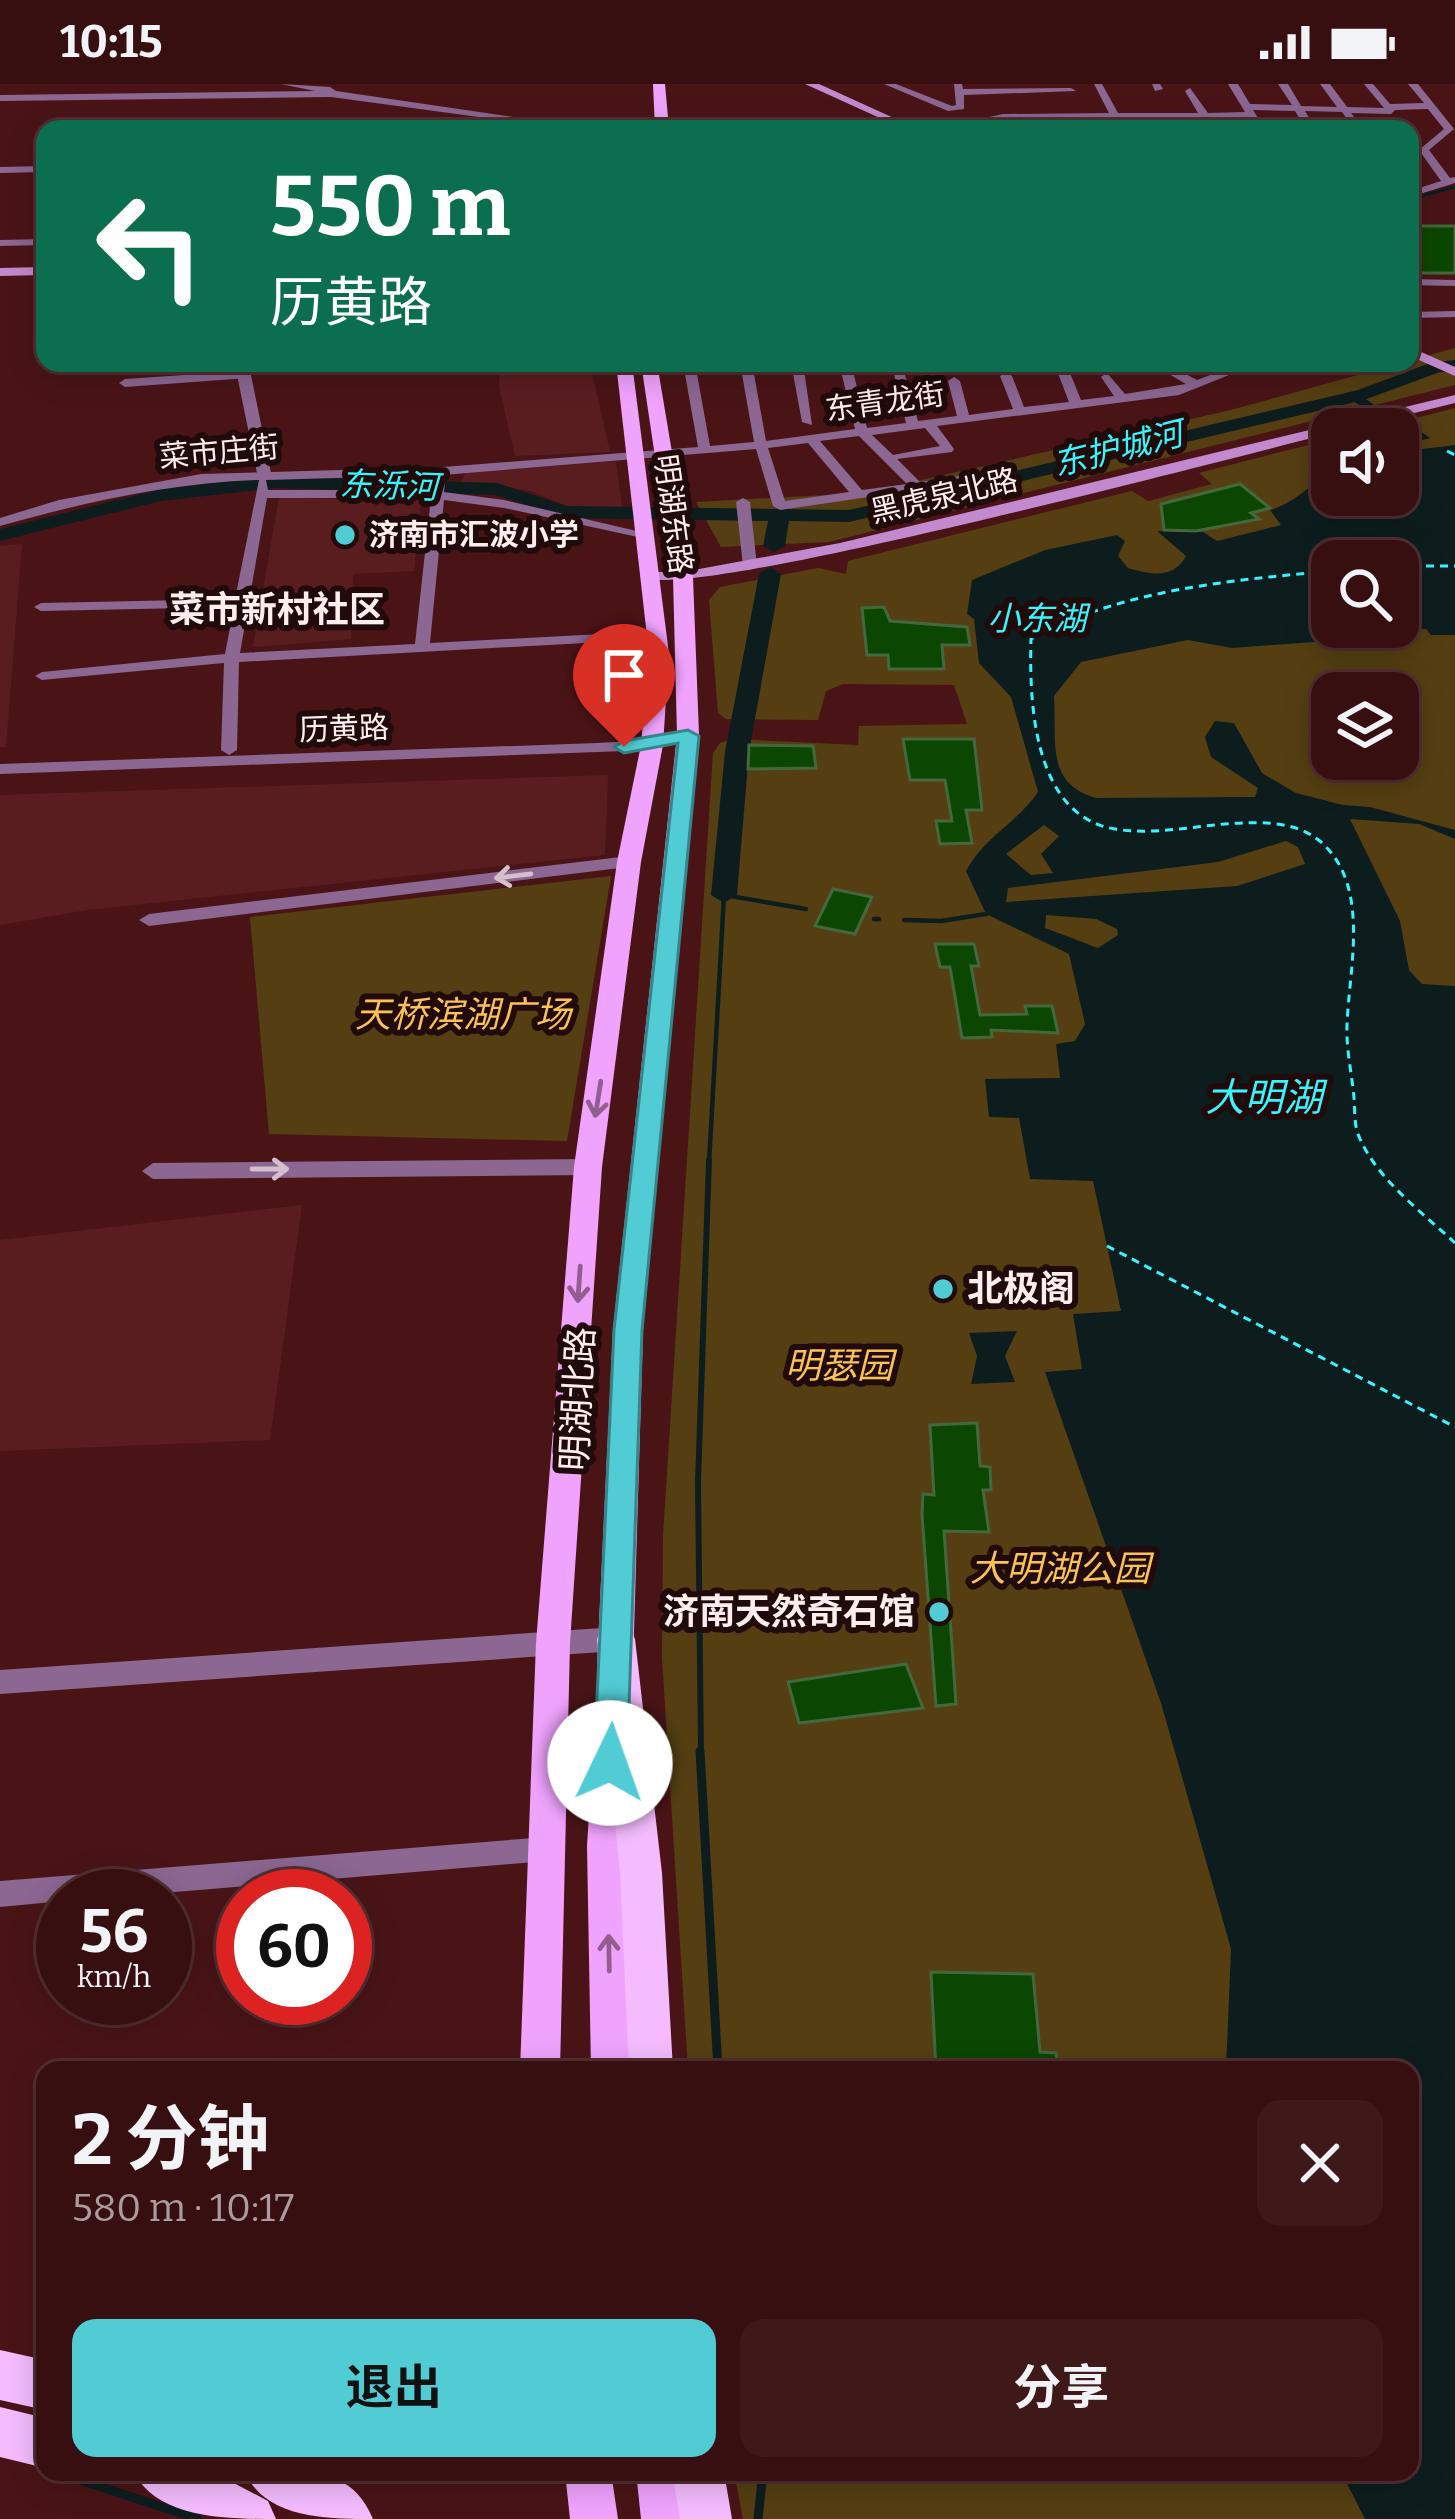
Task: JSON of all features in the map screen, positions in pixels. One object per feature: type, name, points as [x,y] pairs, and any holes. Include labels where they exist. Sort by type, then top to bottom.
[{"type":"highway","points":[[616,1639],[641,1873],[651,2061]]},
{"type":"highway","points":[[0,2375],[36,2383]]},
{"type":"highway","points":[[0,2432],[36,2441]]},
{"type":"highway","points":[[177,2481],[250,2519]]},
{"type":"highway","points":[[289,2481],[317,2495],[347,2519]]},
{"type":"main road","points":[[659,84],[661,120]]},
{"type":"main road","points":[[812,85],[892,120]]},
{"type":"main road","points":[[0,272],[36,271]]},
{"type":"main road","points":[[1419,356],[1455,372]]},
{"type":"main road","name":"明湖东路","points":[[625,372],[658,635],[652,745]]},
{"type":"main road","name":"明湖东路","points":[[650,372],[683,577],[688,736]]},
{"type":"main road","name":"黑虎泉北路","points":[[652,577],[750,566],[1455,398]]},
{"type":"main road","name":"明湖北路","points":[[611,2061],[606,1846],[628,1330],[688,736]]},
{"type":"main road","name":"明湖北路","points":[[540,2061],[553,1642],[588,1167],[629,862],[652,745]]},
{"type":"street","points":[[286,84],[330,90],[331,94]]},
{"type":"street","points":[[812,85],[824,84]]},
{"type":"street","points":[[888,84],[951,109],[961,107],[959,89],[1070,88],[1091,120]]},
{"type":"street","points":[[995,84],[1006,120]]},
{"type":"street","points":[[1098,84],[1120,120]]},
{"type":"street","points":[[1283,84],[1306,120]]},
{"type":"street","points":[[1325,84],[1350,120]]},
{"type":"street","points":[[989,120],[1204,114],[1297,106],[1391,110],[1369,84]]},
{"type":"street","points":[[1413,84],[1449,129],[1424,150],[1452,182],[1419,191]]},
{"type":"street","points":[[1217,87],[1234,86],[1255,120]]},
{"type":"street","points":[[1196,87],[1208,120]]},
{"type":"street","points":[[1032,88],[1042,116]]},
{"type":"street","points":[[1143,93],[1163,120]]},
{"type":"street","points":[[0,98],[331,94],[524,120]]},
{"type":"street","points":[[1388,106],[1431,106]]},
{"type":"street","points":[[1060,116],[1062,120]]},
{"type":"street","points":[[0,184],[14,158]]},
{"type":"street","points":[[4,170],[36,169]]},
{"type":"street","points":[[0,243],[36,242]]},
{"type":"street","points":[[1419,282],[1455,283]]},
{"type":"street","points":[[1419,315],[1455,314]]},
{"type":"street","points":[[125,383],[220,372]]},
{"type":"street","points":[[229,750],[232,658],[262,485],[246,372]]},
{"type":"street","points":[[691,372],[705,451]]},
{"type":"street","points":[[748,372],[761,446],[780,506],[959,480]]},
{"type":"street","points":[[799,372],[808,422]]},
{"type":"street","points":[[847,372],[862,432],[916,486]]},
{"type":"street","points":[[899,456],[948,449],[921,424],[900,372]]},
{"type":"street","points":[[1013,372],[1019,410]]},
{"type":"street","points":[[1064,372],[1076,403]]},
{"type":"street","points":[[1173,372],[1197,385]]},
{"type":"street","name":"东青龙街","points":[[662,455],[1121,397],[1197,385],[1227,372]]},
{"type":"street","points":[[1107,377],[1121,397]]},
{"type":"street","points":[[954,381],[964,418]]},
{"type":"street","points":[[811,439],[858,494]]},
{"type":"street","name":"菜市庄街","points":[[0,522],[154,484],[439,484],[662,455]]},
{"type":"street","points":[[262,485],[439,484],[504,504],[647,534]]},
{"type":"street","points":[[422,648],[439,484]]},
{"type":"street","points":[[743,502],[750,566]]},
{"type":"street","points":[[41,607],[242,603]]},
{"type":"street","points":[[42,676],[232,658],[658,635]]},
{"type":"street","name":"历黄路","points":[[0,769],[652,745],[688,736]]},
{"type":"street","points":[[149,920],[629,862]]},
{"type":"street","points":[[153,1171],[588,1167]]},
{"type":"street","points":[[0,1682],[616,1639]]},
{"type":"street","points":[[0,1894],[546,1849]]},
{"type":"shaded area","points":[[500,372],[592,372],[610,452],[515,456]]},
{"type":"shaded area","points":[[616,461],[622,507],[568,507],[532,491],[460,482],[466,473]]},
{"type":"shaded area","name":"济南市汇波小学","points":[[279,498],[421,500],[414,571],[353,574],[351,639],[253,647]]},
{"type":"shaded area","points":[[22,544],[6,747],[0,747],[0,546]]},
{"type":"shaded area","points":[[608,775],[605,855],[87,910],[0,925],[0,795]]},
{"type":"shaded area","points":[[302,1205],[270,1440],[0,1451],[0,1240]]},
{"type":"green space","points":[[1455,348],[1455,385],[1363,408],[1311,408],[1311,421],[829,542],[721,547],[696,502],[864,493],[1231,410],[1368,372],[1419,372],[1419,358]]},
{"type":"green space","name":"大明湖公园","points":[[1455,408],[1455,2519],[743,2519],[736,2481],[1419,2481],[1419,2061],[687,2061],[662,1658],[663,1536],[713,753],[720,743],[732,739],[858,745],[859,726],[967,724],[954,685],[843,684],[826,691],[818,720],[726,719],[718,713],[709,600],[720,587],[818,568],[846,574],[848,561],[1132,491],[1148,501],[1212,484],[1199,473],[1311,444],[1311,516],[1419,516],[1419,417]]},
{"type":"green space","name":"天桥滨湖广场","points":[[611,876],[567,1141],[269,1134],[250,917]]},
{"type":"water","name":"大明湖","points":[[1455,445],[1455,635],[1431,635],[1419,629],[1419,540],[1311,540],[1311,642],[1232,648],[1188,640],[1081,662],[1054,696],[1057,759],[1068,782],[1096,798],[1255,797],[1258,788],[1211,757],[1205,737],[1215,721],[1234,723],[1262,773],[1296,793],[1455,830],[1455,839],[1419,824],[1350,819],[1400,921],[1409,970],[1422,984],[1455,986],[1455,2519],[1365,2519],[1346,2481],[1419,2481],[1419,2061],[1226,2061],[1231,1949],[1161,1703],[1045,1372],[1082,1369],[1073,1314],[1121,1311],[1093,1181],[1030,1179],[1019,1118],[989,1117],[985,1079],[1060,1078],[1056,1044],[1075,1041],[1085,1024],[1069,954],[986,914],[966,871],[1038,792],[1011,697],[979,663],[974,619],[967,614],[972,580],[1045,550],[1117,535],[1125,541],[1118,556],[1128,568],[1168,572],[1186,556],[1157,531],[1203,532],[1217,541],[1281,525],[1270,510],[1311,487],[1311,516],[1419,516],[1419,449]],"holes":[[[1044,825],[1059,836],[1041,854],[1053,873],[1031,875],[1006,854]],[[1286,841],[1298,847],[1305,864],[1237,886],[1006,902],[1008,888],[1218,862]],[[1046,915],[1096,919],[1117,929],[1118,935],[1098,948],[1045,928]]]},
{"type":"water","points":[[1017,1331],[1005,1356],[1015,1382],[971,1384],[977,1356],[969,1333]]},
{"type":"building","points":[[1419,226],[1455,226],[1455,273],[1419,273]]},
{"type":"building","points":[[1240,484],[1270,508],[1251,513],[1259,519],[1196,531],[1164,530],[1161,504]]},
{"type":"building","points":[[884,607],[890,621],[967,627],[970,645],[942,645],[944,669],[889,669],[888,655],[867,655],[862,608]]},
{"type":"building","points":[[903,739],[974,739],[982,810],[966,810],[972,843],[940,844],[936,821],[952,821],[945,780],[910,780]]},
{"type":"building","points":[[749,745],[813,746],[816,768],[748,769]]},
{"type":"building","points":[[833,889],[872,897],[855,934],[815,926]]},
{"type":"building","points":[[935,944],[974,944],[979,966],[971,966],[980,1015],[1027,1014],[1025,1006],[1052,1006],[1058,1033],[991,1030],[992,1037],[962,1038],[950,967],[940,967]]},
{"type":"building","name":"济南天然奇石馆","points":[[977,1423],[980,1466],[990,1467],[991,1490],[983,1490],[989,1532],[944,1531],[956,1704],[936,1706],[922,1514],[923,1494],[934,1495],[930,1425]]},
{"type":"building","points":[[906,1664],[923,1708],[799,1723],[788,1682]]},
{"type":"building","points":[[931,1972],[1033,1974],[1040,2052],[1056,2053],[1057,2061],[936,2061]]},
{"type":"waterway","points":[[1419,197],[1455,187]]},
{"type":"waterway","name":"东护城河","points":[[780,515],[849,516],[1364,394],[1437,367],[1455,366]]},
{"type":"waterway","points":[[1354,396],[1372,408]]},
{"type":"waterway","points":[[1419,435],[1424,438]]},
{"type":"waterway","name":"东泺河","points":[[0,535],[161,495],[277,482],[497,489],[565,512],[780,515]]},
{"type":"waterway","points":[[774,546],[780,515]]},
{"type":"waterway","points":[[724,895],[737,752],[770,574]]},
{"type":"waterway","points":[[709,1163],[724,895],[806,909]]},
{"type":"waterway","points":[[904,920],[941,921],[986,914]]},
{"type":"waterway","points":[[874,919],[879,919]]},
{"type":"waterway","points":[[701,1754],[698,1482],[709,1160]]},
{"type":"waterway","points":[[700,1751],[717,2061]]},
{"type":"waterway","points":[[83,2481],[198,2519]]},
{"type":"waterway","points":[[758,2519],[762,2481]]},
{"type":"ferry route","points":[[1447,451],[1455,455]]},
{"type":"ferry route","points":[[1419,566],[1455,566]]},
{"type":"ferry route","points":[[1311,573],[1139,598],[1065,622],[1031,639],[1035,725],[1052,781],[1067,803],[1088,820],[1131,831],[1243,823],[1284,825],[1312,836],[1337,860],[1352,904],[1354,929],[1347,1034],[1358,1134],[1387,1180],[1455,1243]]},
{"type":"ferry route","points":[[1107,1246],[1455,1427]]},
{"type":"place","name":"济南市汇波小学","points":[[345,535]]},
{"type":"place","name":"北极阁","points":[[943,1289]]},
{"type":"place","name":"济南天然奇石馆","points":[[939,1612]]},
{"type":"district","name":"菜市新村社区","points":[[277,610]]},
{"type":"route","points":[[610,1763],[628,1330],[688,736],[624,747]]},
{"type":"water label","name":"小东湖","points":[[1037,619]]},
{"type":"park label","name":"明瑟园","points":[[839,1366]]}]
